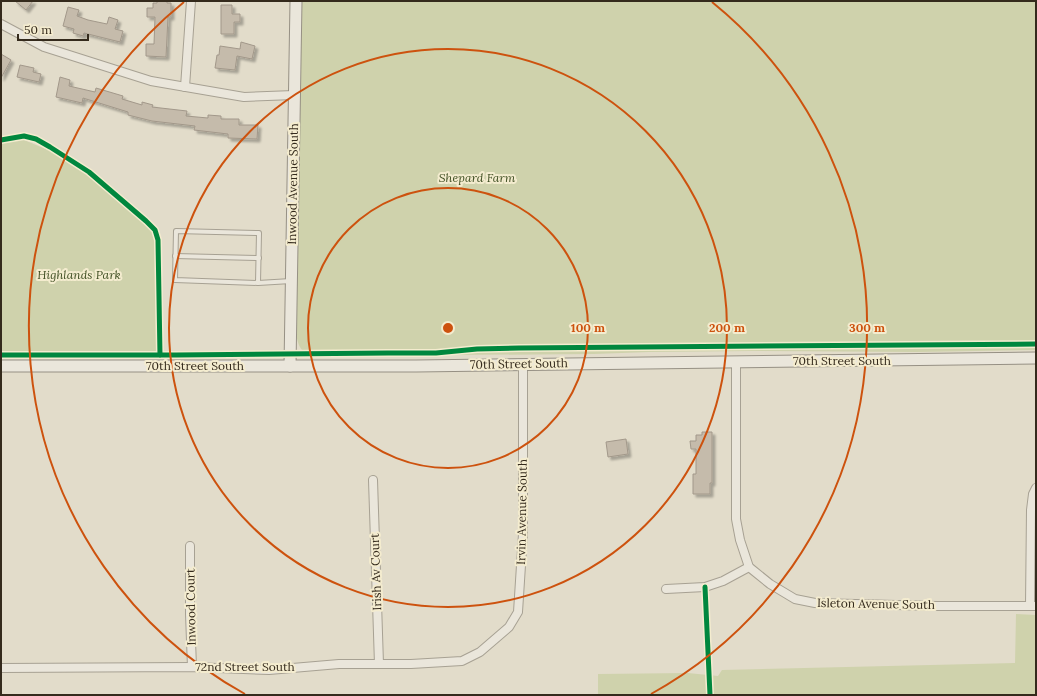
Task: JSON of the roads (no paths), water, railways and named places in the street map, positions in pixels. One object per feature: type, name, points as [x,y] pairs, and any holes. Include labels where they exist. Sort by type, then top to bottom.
[{"type":"main road","name":"Inwood Avenue South","points":[[290,366],[296,1]]},
{"type":"main road","name":"70th Street South","points":[[1,366],[416,366],[1036,358]]},
{"type":"street","points":[[185,87],[191,1]]},
{"type":"street","points":[[1,24],[44,47],[151,81],[244,97],[294,95]]},
{"type":"street","points":[[666,589],[705,587],[723,581],[749,567],[740,540],[736,519],[736,362]]},
{"type":"street","name":"Irvin Avenue South","points":[[485,647],[509,627],[518,612],[523,534],[523,364]]},
{"type":"street","name":"Irish Av Court","points":[[374,480],[379,664]]},
{"type":"street","points":[[1033,606],[1032,510],[1033,494],[1036,488]]},
{"type":"street","name":"Inwood Court","points":[[190,546],[192,667]]},
{"type":"street","name":"Isleton Avenue South","points":[[749,567],[770,584],[795,598],[815,603],[937,606],[1033,606]]},
{"type":"street","name":"72nd Street South","points":[[1,668],[192,667],[269,670],[340,664],[462,662],[485,647]]},
{"type":"lane","points":[[258,283],[259,233],[176,231],[175,280],[258,283],[291,281]]},
{"type":"lane","points":[[175,256],[259,258]]},
{"type":"park label","name":"Shepard Farm","points":[[477,178]]},
{"type":"park label","name":"Highlands Park","points":[[79,275]]}]
